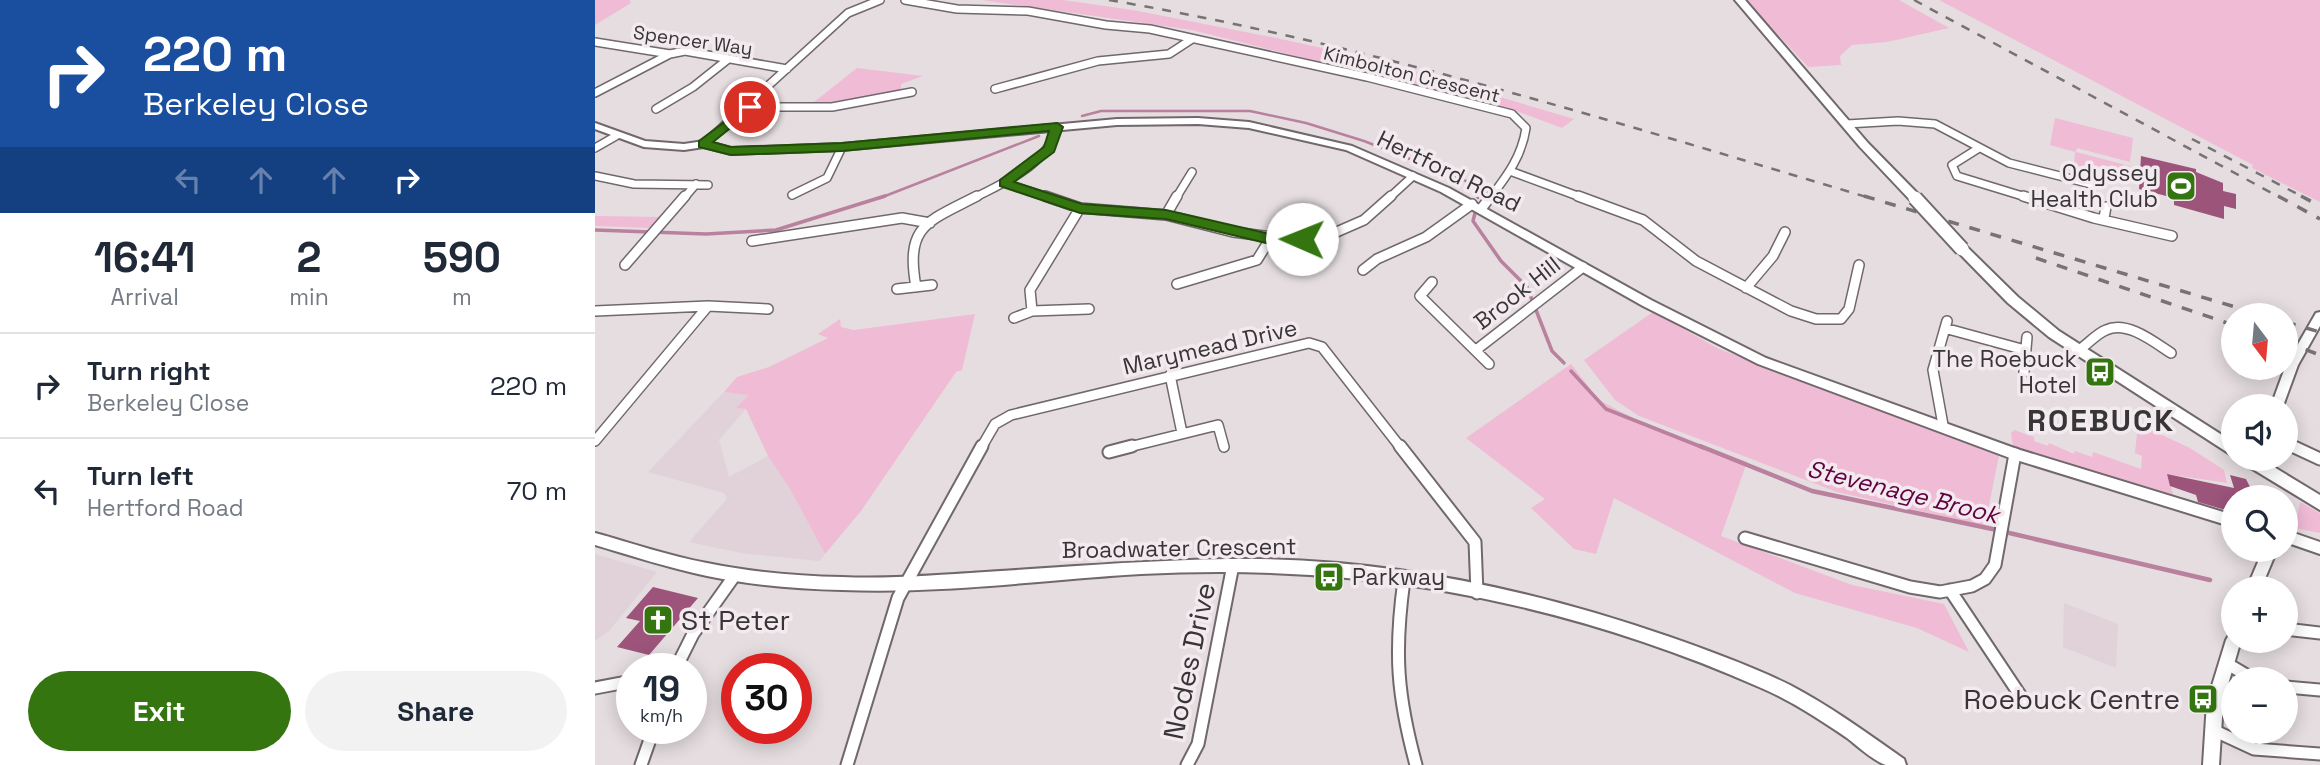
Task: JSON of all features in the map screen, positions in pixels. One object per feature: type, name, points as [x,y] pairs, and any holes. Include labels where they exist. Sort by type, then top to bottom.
[{"type":"main road","points":[[1740,0],[1847,124],[1962,249],[2027,313],[2221,442]]},
{"type":"main road","points":[[2270,471],[2320,503]]},
{"type":"street","points":[[704,144],[859,2],[880,0]]},
{"type":"street","name":"Kimbolton Crescent","points":[[905,0],[957,9],[1043,13],[1105,25],[1150,29],[1367,77],[1512,114],[1526,128],[1526,136],[1510,172],[1476,207],[1426,237],[1377,259],[1363,270]]},
{"type":"street","points":[[995,89],[1098,61],[1169,54],[1192,39]]},
{"type":"street","name":"Spencer Way","points":[[595,41],[670,54],[685,51],[787,69]]},
{"type":"street","points":[[595,93],[656,64],[670,54]]},
{"type":"street","points":[[656,109],[693,87],[727,60]]},
{"type":"street","points":[[747,107],[832,107],[912,92]]},
{"type":"street","name":"Hertford Road","points":[[595,126],[617,136],[665,147],[704,144],[731,151],[842,147],[1057,127],[1157,121],[1249,125],[1349,148],[1476,207],[1730,347],[2015,454],[2221,517]]},
{"type":"street","points":[[1847,124],[1898,121],[1935,124],[2009,163],[2091,184]]},
{"type":"street","points":[[916,287],[913,243],[930,223],[1005,183],[1049,149],[1057,127]]},
{"type":"street","points":[[595,148],[617,136]]},
{"type":"street","points":[[792,195],[830,175],[842,147]]},
{"type":"street","points":[[1979,148],[1952,164],[1953,172],[1957,176],[2045,204],[2172,236]]},
{"type":"street","points":[[1510,172],[1643,220],[1696,261],[1746,288],[1816,320],[1841,319],[1849,309],[1859,265]]},
{"type":"street","points":[[595,176],[635,184],[708,184]]},
{"type":"street","points":[[1166,215],[1189,176],[1177,178]]},
{"type":"street","points":[[1005,183],[1080,208],[1166,215],[1270,239],[1315,238],[1348,228],[1381,207],[1413,176]]},
{"type":"street","points":[[625,265],[697,184]]},
{"type":"street","points":[[2104,218],[2106,207]]},
{"type":"street","points":[[1032,311],[1030,290],[1080,208]]},
{"type":"street","points":[[752,241],[762,242],[902,218],[930,223]]},
{"type":"street","points":[[1746,288],[1769,264],[1780,248],[1785,232]]},
{"type":"street","points":[[1177,284],[1190,276],[1257,260],[1270,239]]},
{"type":"street","name":"Brook Hill","points":[[1476,350],[1583,267]]},
{"type":"street","name":"Brook Hill","points":[[1431,282],[1420,296],[1489,365]]},
{"type":"street","points":[[897,289],[932,285]]},
{"type":"street","points":[[595,311],[708,306],[768,309]]},
{"type":"street","points":[[595,441],[654,374],[708,306]]},
{"type":"street","points":[[1014,318],[1032,311],[1089,309]]},
{"type":"street","points":[[2281,394],[2292,365],[2320,316]]},
{"type":"street","points":[[1943,425],[1944,414],[1936,393],[1933,369],[1947,325],[2025,351]]},
{"type":"street","points":[[2079,350],[2106,330],[2115,328],[2129,329],[2171,353]]},
{"type":"street","points":[[2024,372],[2027,337]]},
{"type":"street","name":"Marymead Drive","points":[[906,582],[995,424],[1011,415],[1303,343],[1322,347],[1475,542],[1476,593]]},
{"type":"street","points":[[1170,375],[1182,433]]},
{"type":"street","points":[[1109,452],[1218,425],[1223,447]]},
{"type":"street","points":[[2298,449],[2320,458]]},
{"type":"street","points":[[1745,538],[1910,587],[1940,592],[1972,586],[1986,579],[1995,565],[2015,454]]},
{"type":"street","name":"Broadwater Crescent","points":[[595,539],[735,575],[859,583],[1121,568],[1233,565],[1289,566],[1404,580],[1585,617],[1676,646],[1769,683],[1898,765]]},
{"type":"street","points":[[2298,540],[2320,548]]},
{"type":"street","name":"Nodes Drive","points":[[1187,765],[1198,744],[1233,565]]},
{"type":"street","points":[[683,653],[693,634],[735,575]]},
{"type":"street","points":[[1404,580],[1397,629],[1396,663],[1404,723],[1416,765]]},
{"type":"street","points":[[847,765],[877,659],[906,582]]},
{"type":"street","points":[[1950,590],[2024,701]]},
{"type":"street","points":[[2298,630],[2320,633]]},
{"type":"street","points":[[2211,765],[2215,702],[2229,653]]},
{"type":"street","points":[[2226,663],[2233,667]]},
{"type":"street","points":[[595,688],[616,684]]},
{"type":"street","points":[[2298,688],[2320,690]]},
{"type":"street","points":[[2213,730],[2254,748],[2320,754]]},
{"type":"street","points":[[641,765],[648,744]]},
{"type":"shaded area","points":[[595,0],[630,0],[631,3],[595,25]]},
{"type":"shaded area","points":[[982,0],[1063,0],[1133,10],[1281,39],[1372,59],[1574,119],[1562,128],[1519,112],[1192,30]]},
{"type":"shaded area","points":[[1746,0],[1899,0],[1949,28],[1887,42],[1852,45],[1840,56],[1841,65],[1808,67]]},
{"type":"shaded area","points":[[1939,0],[2320,0],[2320,202],[2252,168],[2253,165]]},
{"type":"shaded area","points":[[857,68],[923,76],[901,84],[901,91],[836,101],[833,105],[809,106]]},
{"type":"shaded area","points":[[2055,118],[2133,138],[2130,162],[2077,148],[2076,152],[2130,166],[2129,180],[2074,165],[2075,152],[2050,145]]},
{"type":"shaded area","points":[[595,216],[662,217],[652,228],[595,226]]},
{"type":"shaded area","points":[[1653,312],[1719,349],[1999,455],[1985,526],[1837,492],[1639,416],[1615,400],[1584,360]]},
{"type":"shaded area","points":[[975,314],[962,370],[956,372],[861,511],[825,554],[790,489],[768,456],[746,409],[736,408],[748,395],[724,392],[737,377],[769,367],[828,338],[818,334],[840,319],[841,327],[854,330]]},
{"type":"shaded area","points":[[1571,364],[1599,400],[1631,417],[1747,462],[1721,536],[1852,585],[1944,604],[1969,652],[1917,628],[1795,593],[1614,498],[1596,554],[1574,549],[1531,508],[1545,499],[1466,438]]},
{"type":"shaded area","points":[[724,392],[748,394],[737,408],[746,409],[719,440],[729,477],[768,456],[790,489],[825,554],[820,561],[741,553],[689,542],[727,499],[724,493],[648,472]]},
{"type":"shaded area","points":[[2138,424],[2190,448],[2221,468],[2227,483],[2167,474],[2175,500],[2014,453],[2011,433],[2014,430],[2034,437],[2034,441],[2048,446],[2049,443],[2074,454],[2075,451],[2092,457],[2093,452],[2141,469],[2142,456],[2135,453]]},
{"type":"shaded area","points":[[2300,502],[2320,513],[2320,533],[2298,529]]},
{"type":"shaded area","points":[[595,554],[657,572],[609,631],[595,641]]},
{"type":"shaded area","points":[[2064,603],[2118,624],[2116,668],[2063,647]]},
{"type":"building","name":"Odyssey Health Club","points":[[2141,156],[2196,169],[2196,172],[2223,183],[2223,191],[2236,194],[2236,209],[2224,206],[2224,219],[2174,205],[2174,198],[2139,189]]},
{"type":"building","points":[[2167,474],[2221,485],[2221,509],[2198,502],[2196,495],[2170,486]]},
{"type":"building","points":[[2230,475],[2246,479],[2249,485],[2233,485]]},
{"type":"building","name":"St Peter","points":[[653,587],[698,598],[651,653],[617,647],[640,621],[626,618]]},
{"type":"waterway","name":"Stevenage Brook","points":[[1082,116],[1101,111],[1250,111],[1306,123],[1364,141],[1466,181],[1478,198]]},
{"type":"waterway","name":"Stevenage Brook","points":[[880,198],[1039,136]]},
{"type":"waterway","name":"Stevenage Brook","points":[[595,230],[706,234],[776,230],[885,196]]},
{"type":"waterway","name":"Stevenage Brook","points":[[1475,213],[1473,221],[1501,261],[1527,287],[1552,351],[1564,363]]},
{"type":"waterway","name":"Stevenage Brook","points":[[1571,371],[1606,409],[1704,448]]},
{"type":"waterway","name":"Stevenage Brook","points":[[1700,446],[1812,491],[1997,530]]},
{"type":"waterway","name":"Stevenage Brook","points":[[2005,532],[2210,580]]},
{"type":"railway","points":[[1109,0],[1206,18],[1397,62],[1587,114],[1870,198]]},
{"type":"railway","points":[[1914,0],[2281,198]]},
{"type":"railway","points":[[2192,139],[2305,198]]},
{"type":"railway","points":[[1864,196],[2222,303]]},
{"type":"railway","points":[[2278,196],[2320,219]]},
{"type":"railway","points":[[2301,196],[2320,206]]},
{"type":"railway","points":[[2036,258],[2221,321]]},
{"type":"railway","points":[[2298,326],[2320,332]]},
{"type":"railway","points":[[2298,347],[2320,355]]},
{"type":"place","name":"Odyssey Health Club","points":[[2181,186]]},
{"type":"place","name":"The Roebuck Hotel","points":[[2100,372]]},
{"type":"place","name":"Parkway","points":[[1329,577]]},
{"type":"place","name":"St Peter","points":[[658,620]]},
{"type":"place","name":"Roebuck Centre","points":[[2203,699]]},
{"type":"district","name":"ROEBUCK","points":[[2101,421]]},
{"type":"route","points":[[750,107],[704,144],[731,151],[842,147],[1057,127],[1049,149],[1005,183],[1080,208],[1166,215],[1270,239],[1302,239]]}]
